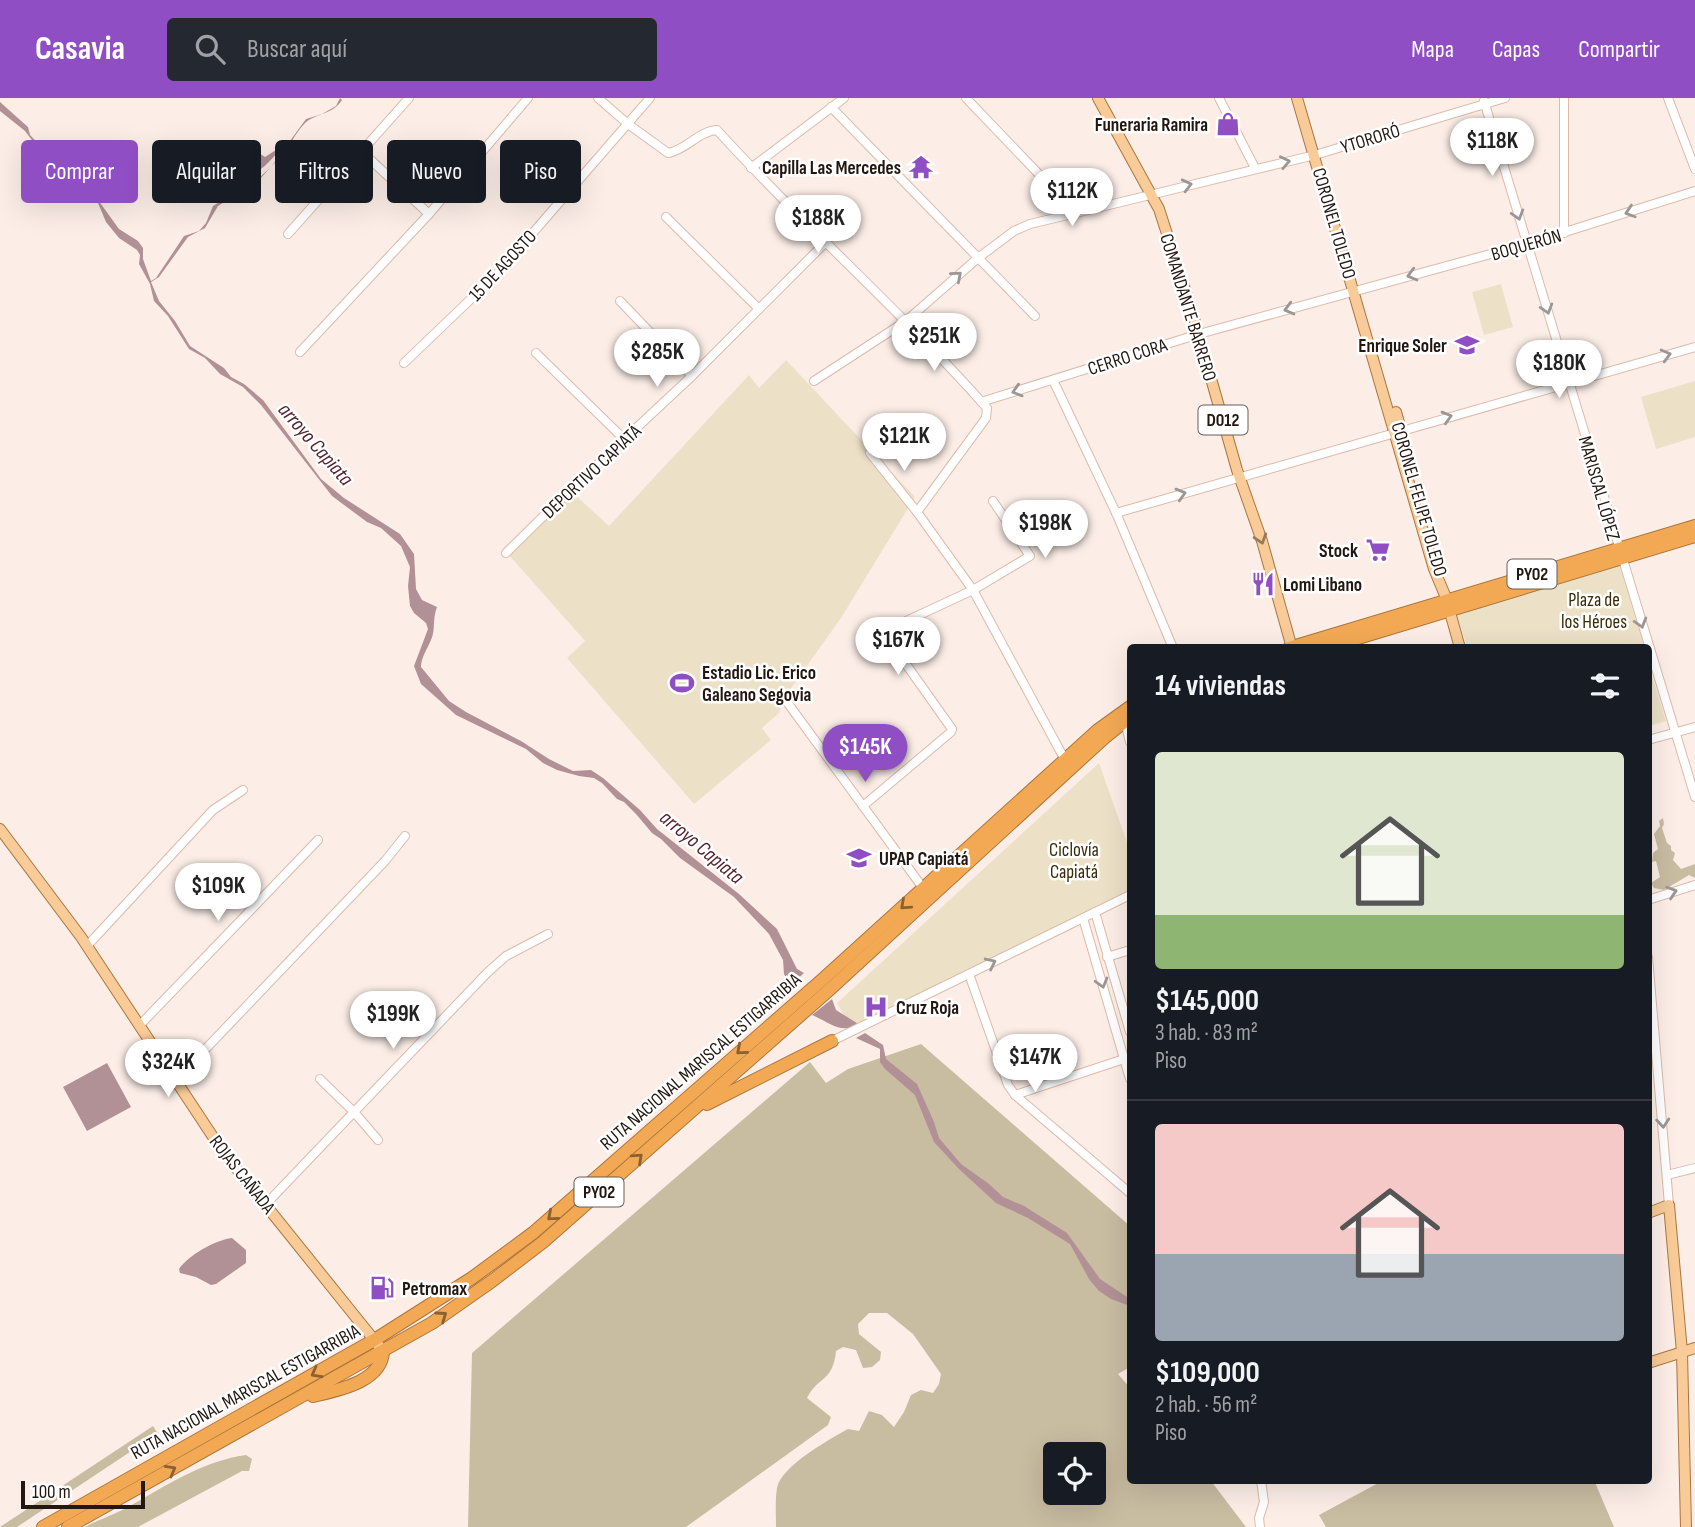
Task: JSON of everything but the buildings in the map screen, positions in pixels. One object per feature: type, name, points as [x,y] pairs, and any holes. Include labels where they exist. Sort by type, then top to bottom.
[{"type":"highway","name":"PY02","points":[[1302,644],[1448,605],[1620,553],[1695,526]]},
{"type":"highway","name":"PY02","points":[[1620,553],[1695,536]]},
{"type":"highway","name":"PY02","points":[[1336,644],[1448,605]]},
{"type":"highway","name":"RUTA NACIONAL MARISCAL ESTIGARRIBIA","points":[[826,985],[923,888],[1098,730],[1127,709]]},
{"type":"highway","name":"RUTA NACIONAL MARISCAL ESTIGARRIBIA","points":[[67,1520],[376,1339],[472,1278],[533,1233],[826,985],[1127,720]]},
{"type":"highway","name":"RUTA NACIONAL MARISCAL ESTIGARRIBIA","points":[[43,1527],[67,1520],[299,1399],[432,1323],[542,1242],[686,1116],[797,1010]]},
{"type":"highway","points":[[686,1116],[832,1041]]},
{"type":"highway","points":[[50,1527],[67,1520]]},
{"type":"main road","name":"COMANDANTE BARRERO","points":[[1098,98],[1153,194],[1199,334],[1290,644]]},
{"type":"main road","points":[[1297,98],[1315,155]]},
{"type":"main road","name":"CORONEL TOLEDO","points":[[1315,155],[1355,291]]},
{"type":"main road","name":"CORONEL FELIPE TOLEDO","points":[[1355,291],[1356,303],[1398,431],[1441,591],[1448,605],[1459,644]]},
{"type":"main road","name":"ROJAS CAÑADA","points":[[0,829],[87,946],[223,1152],[383,1350]]},
{"type":"main road","points":[[1652,1211],[1669,1205],[1690,1481],[1686,1527]]},
{"type":"main road","points":[[1652,1362],[1695,1348]]},
{"type":"street","points":[[371,140],[408,98]]},
{"type":"street","points":[[300,352],[429,214],[528,98]]},
{"type":"street","points":[[598,98],[668,153],[717,130],[751,168],[906,321],[987,408],[986,418],[917,512]]},
{"type":"street","name":"15 DE AGOSTO","points":[[404,363],[498,273],[650,98]]},
{"type":"street","points":[[751,168],[844,98]]},
{"type":"street","points":[[966,98],[1076,213]]},
{"type":"street","points":[[1219,98],[1255,168]]},
{"type":"street","name":"YTORORÓ","points":[[814,381],[906,321],[978,258],[1014,231],[1030,224],[1315,155],[1484,100],[1505,98]]},
{"type":"street","points":[[1564,98],[1564,233]]},
{"type":"street","points":[[1668,98],[1695,169]]},
{"type":"street","name":"MARISCAL LÓPEZ","points":[[1484,100],[1648,644]]},
{"type":"street","points":[[831,107],[1035,316]]},
{"type":"street","points":[[373,162],[429,214]]},
{"type":"street","name":"BOQUERÓN","points":[[1355,291],[1527,244],[1695,191]]},
{"type":"street","points":[[288,234],[315,203]]},
{"type":"street","points":[[666,217],[759,309]]},
{"type":"street","name":"DEPORTIVO CAPIATÁ","points":[[506,553],[692,376],[826,242]]},
{"type":"street","name":"CERRO CORA","points":[[981,402],[1199,334],[1355,291]]},
{"type":"street","points":[[620,302],[692,376]]},
{"type":"street","points":[[1116,513],[1695,347]]},
{"type":"street","points":[[536,354],[625,440]]},
{"type":"street","points":[[1053,380],[1116,513],[1171,644]]},
{"type":"street","points":[[870,453],[917,512],[973,590],[1065,760]]},
{"type":"street","points":[[863,806],[952,729],[887,636],[887,630],[973,590],[1030,556],[993,501]]},
{"type":"street","name":"MARISCAL LÓPEZ","points":[[1652,657],[1695,797]]},
{"type":"street","points":[[784,698],[923,888]]},
{"type":"street","points":[[1652,739],[1695,727]]},
{"type":"street","points":[[87,946],[214,810],[243,790]]},
{"type":"street","points":[[175,1081],[385,861],[405,836]]},
{"type":"street","points":[[139,1026],[318,840]]},
{"type":"street","points":[[1652,899],[1695,885]]},
{"type":"street","points":[[832,1041],[1127,896]]},
{"type":"street","points":[[1095,912],[1127,1022]]},
{"type":"street","points":[[1015,1095],[1127,1058],[1083,918]]},
{"type":"street","points":[[266,1204],[487,973],[506,957],[548,934]]},
{"type":"street","points":[[1107,957],[1127,951]]},
{"type":"street","points":[[969,975],[1008,1085],[1015,1095],[1127,1190]]},
{"type":"street","points":[[1652,1003],[1669,1205]]},
{"type":"street","points":[[320,1079],[378,1140]]},
{"type":"street","points":[[1667,1175],[1695,1168]]},
{"type":"street","points":[[1260,1527],[1259,1518],[1264,1502],[1262,1484]]},
{"type":"green space","points":[[1501,284],[1513,327],[1484,335],[1472,292]]},
{"type":"green space","points":[[786,360],[915,497],[841,618],[784,698],[779,713],[762,728],[771,740],[694,804],[567,658],[585,641],[508,554],[571,491],[609,526],[749,375],[759,388]]},
{"type":"green space","points":[[1695,381],[1695,437],[1656,449],[1641,397]]},
{"type":"green space","name":"Plaza de los Héroes","points":[[1619,563],[1643,644],[1466,644],[1457,615]]},
{"type":"green space","name":"Plaza de los Héroes","points":[[1652,676],[1666,721],[1652,725]]},
{"type":"green space","name":"Ciclovía Capiatá","points":[[1099,763],[1127,842],[1127,894],[851,1028],[837,1003]]},
{"type":"shaded area","points":[[340,98],[342,100],[339,104],[331,110],[306,122],[291,140],[306,119],[322,114],[336,106]]},
{"type":"shaded area","points":[[0,102],[28,127],[35,140],[0,111]]},
{"type":"shaded area","points":[[275,151],[275,155],[262,168],[261,154],[265,157]]},
{"type":"shaded area","points":[[98,203],[119,229],[138,241],[143,248],[143,259],[151,281],[156,278],[184,236],[199,231],[206,223],[213,206],[223,203],[205,228],[188,237],[159,277],[151,282],[159,301],[190,346],[224,368],[231,377],[263,400],[321,479],[344,498],[400,534],[414,554],[416,589],[422,600],[437,607],[432,636],[421,667],[449,701],[466,712],[573,771],[591,770],[603,778],[640,810],[657,829],[739,894],[777,929],[797,969],[804,973],[790,986],[784,974],[783,960],[769,934],[734,897],[680,858],[602,783],[594,778],[557,770],[543,763],[526,749],[456,715],[421,684],[414,666],[428,629],[426,623],[410,606],[410,567],[401,546],[381,528],[367,522],[332,496],[261,405],[243,387],[220,374],[205,358],[189,349],[168,316],[154,301],[150,284],[139,264],[140,255],[137,250],[119,238],[106,222]]},
{"type":"shaded area","points":[[1663,818],[1662,828],[1667,843],[1675,853],[1673,860],[1681,869],[1695,864],[1695,878],[1689,875],[1664,890],[1654,888],[1652,885],[1660,877],[1656,861],[1652,862],[1653,853],[1658,849],[1654,834],[1660,826],[1659,821]]},
{"type":"shaded area","points":[[832,999],[836,1010],[860,1025],[841,1028],[812,1015]]},
{"type":"shaded area","points":[[865,1033],[883,1045],[886,1059],[917,1084],[939,1138],[961,1164],[1003,1197],[1024,1206],[1067,1233],[1100,1279],[1127,1297],[1127,1305],[1099,1291],[1089,1279],[1070,1244],[1028,1218],[996,1203],[958,1168],[934,1142],[915,1095],[880,1062],[880,1049],[856,1038]]},
{"type":"shaded area","points":[[921,1044],[1127,1223],[1127,1369],[1118,1374],[1127,1384],[1127,1484],[1213,1484],[1246,1527],[776,1527],[777,1488],[780,1480],[796,1462],[848,1429],[859,1431],[869,1411],[882,1415],[894,1427],[911,1395],[921,1390],[933,1393],[939,1384],[941,1374],[913,1334],[887,1313],[869,1313],[858,1324],[859,1334],[881,1352],[880,1360],[872,1367],[863,1368],[856,1350],[843,1347],[836,1351],[832,1368],[807,1398],[831,1417],[828,1425],[686,1527],[468,1527],[472,1353],[810,1062],[826,1083],[848,1069]]},
{"type":"shaded area","points":[[107,1063],[131,1107],[87,1131],[63,1087]]},
{"type":"shaded area","points":[[232,1238],[246,1250],[246,1263],[216,1284],[211,1285],[180,1273],[179,1269],[183,1264],[196,1254],[210,1245]]},
{"type":"shaded area","points":[[153,1426],[158,1434],[17,1527],[0,1527]]},
{"type":"shaded area","points":[[246,1455],[252,1459],[249,1471],[242,1471],[138,1527],[85,1527],[125,1509],[200,1468]]},
{"type":"shaded area","points":[[1376,1484],[1596,1484],[1614,1527],[1326,1527],[1319,1515]]},
{"type":"place","name":"Funeraria Ramira","points":[[1228,124]]},
{"type":"place","name":"Capilla Las Mercedes","points":[[921,167]]},
{"type":"place","name":"Enrique Soler","points":[[1467,345]]},
{"type":"place","name":"Stock","points":[[1378,550]]},
{"type":"place","name":"Lomi Libano","points":[[1263,584]]},
{"type":"place","name":"Estadio Lic. Erico Galeano Segovia","points":[[682,683]]},
{"type":"place","name":"UPAP Capiatá","points":[[859,858]]},
{"type":"place","name":"Cruz Roja","points":[[876,1007]]},
{"type":"place","name":"Petromax","points":[[382,1288]]},
{"type":"water label","name":"arroyo Capiata","points":[[316,444]]},
{"type":"water label","name":"arroyo Capiata","points":[[702,847]]}]
